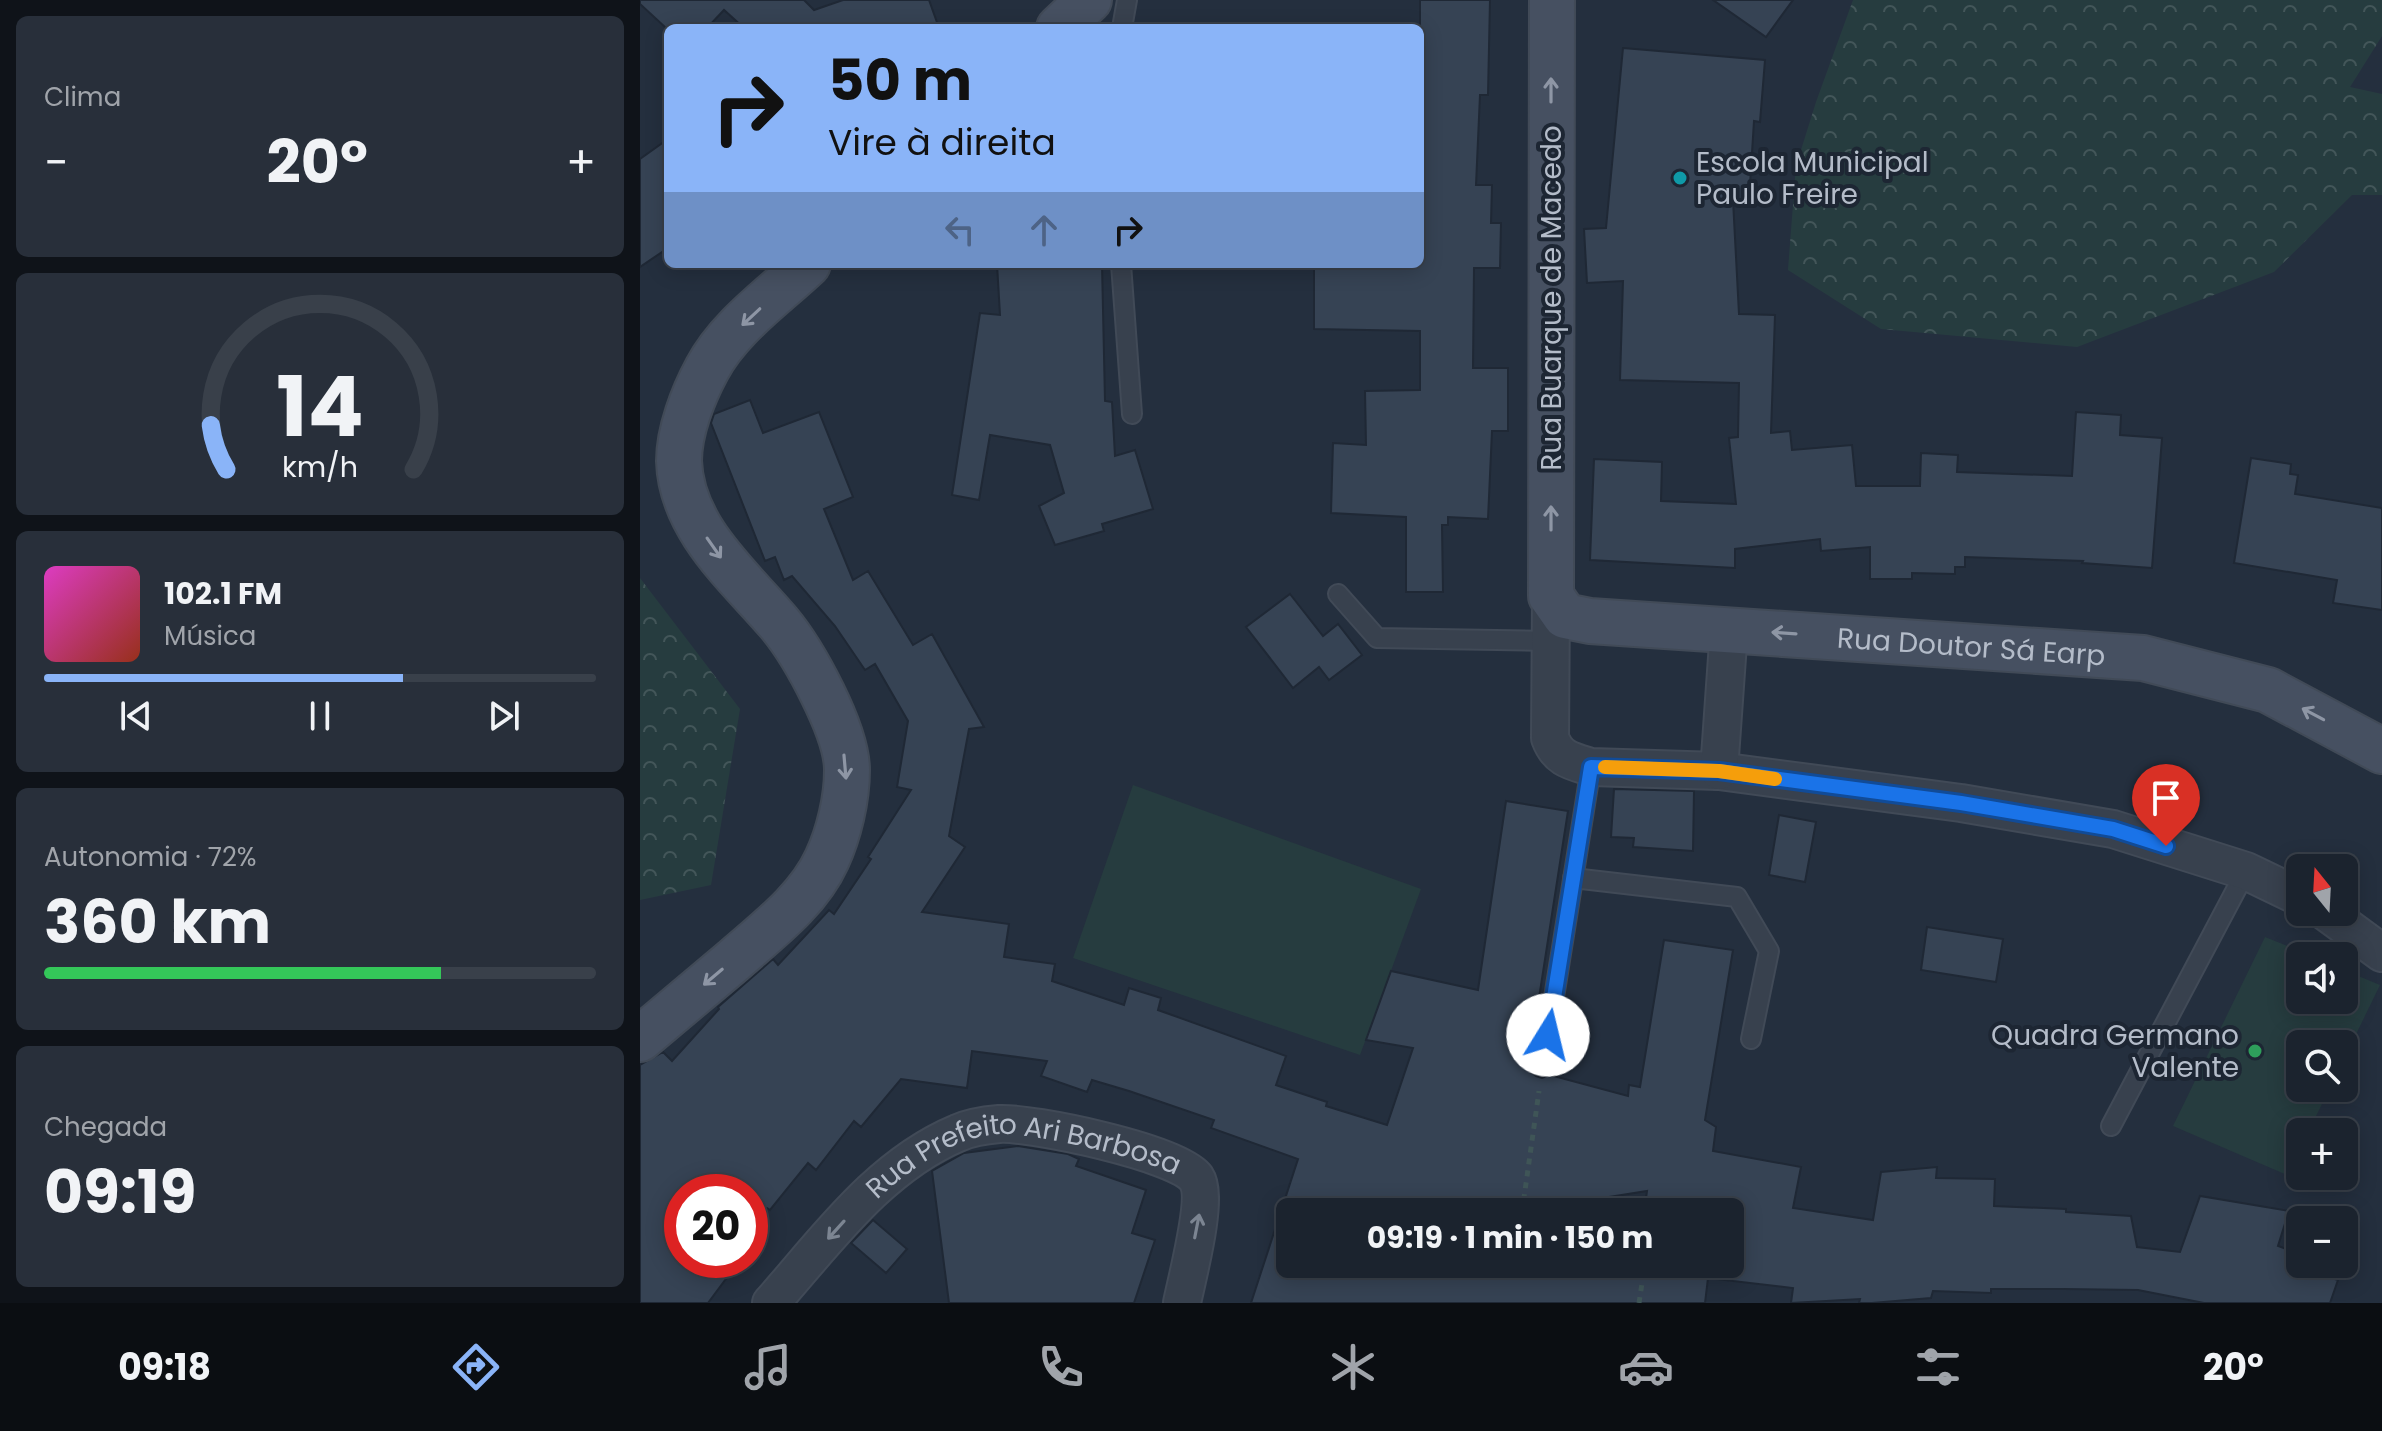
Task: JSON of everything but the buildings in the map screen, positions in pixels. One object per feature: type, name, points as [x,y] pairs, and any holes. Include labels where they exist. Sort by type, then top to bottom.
[{"type":"main road","points":[[1063,24],[1089,0]]},
{"type":"main road","name":"Rua Buarque de Macedo","points":[[1551,596],[1552,0]]},
{"type":"main road","points":[[640,1039],[782,919],[827,860],[843,808],[848,768],[829,708],[790,639],[725,562],[696,521],[679,462],[682,434],[708,367],[731,335],[804,268]]},
{"type":"main road","name":"Rua Doutor Sá Earp","points":[[1551,596],[1565,616],[1590,621],[2143,658],[2268,690],[2382,751]]},
{"type":"street","points":[[1551,596],[1550,738],[1555,752],[1571,761],[1591,767],[1719,771],[1961,803],[2113,829],[2246,871],[2286,890]]},
{"type":"street","points":[[1719,771],[1729,629]]},
{"type":"street","points":[[2345,926],[2382,953]]},
{"type":"street","name":"Rua Prefeito Ari Barbosa","points":[[771,1303],[866,1196],[913,1156],[960,1132],[1001,1124],[1142,1151],[1188,1170],[1196,1179],[1202,1202],[1182,1303]]},
{"type":"lane","points":[[1123,24],[1127,0]]},
{"type":"lane","points":[[1121,268],[1132,414]]},
{"type":"lane","points":[[1338,594],[1377,638],[1550,641]]},
{"type":"lane","points":[[1543,1066],[1591,767]]},
{"type":"lane","points":[[2111,1126],[2246,871]]},
{"type":"lane","points":[[1573,878],[1737,897],[1769,951],[1751,1039]]},
{"type":"path","points":[[1524,1198],[1543,1066]]},
{"type":"path","points":[[1639,1303],[1643,1278]]},
{"type":"green space","points":[[1853,0],[2382,0],[2382,36],[2350,87],[2382,94],[2382,195],[2352,195],[2274,272],[2077,347],[1881,329],[1788,270],[1796,166]]},
{"type":"green space","points":[[640,578],[740,709],[711,885],[640,900]]},
{"type":"green space","points":[[1133,785],[1421,889],[1360,1055],[1073,958]]},
{"type":"green space","name":"Quadra Germano Valente","points":[[2265,937],[2286,945],[2286,1014],[2358,1014],[2358,976],[2380,985],[2358,1030],[2286,1030],[2286,1102],[2323,1102],[2315,1118],[2286,1118],[2286,1175],[2173,1126]]},
{"type":"slow traffic","points":[[1605,767],[1719,771],[1775,779]]},
{"type":"place","name":"Escola Municipal Paulo Freire","points":[[1680,178]]},
{"type":"place","name":"Quadra Germano Valente","points":[[2255,1051]]},
{"type":"route","points":[[1548,1035],[1591,767],[1719,771],[1961,803],[2113,829],[2166,846]]}]
